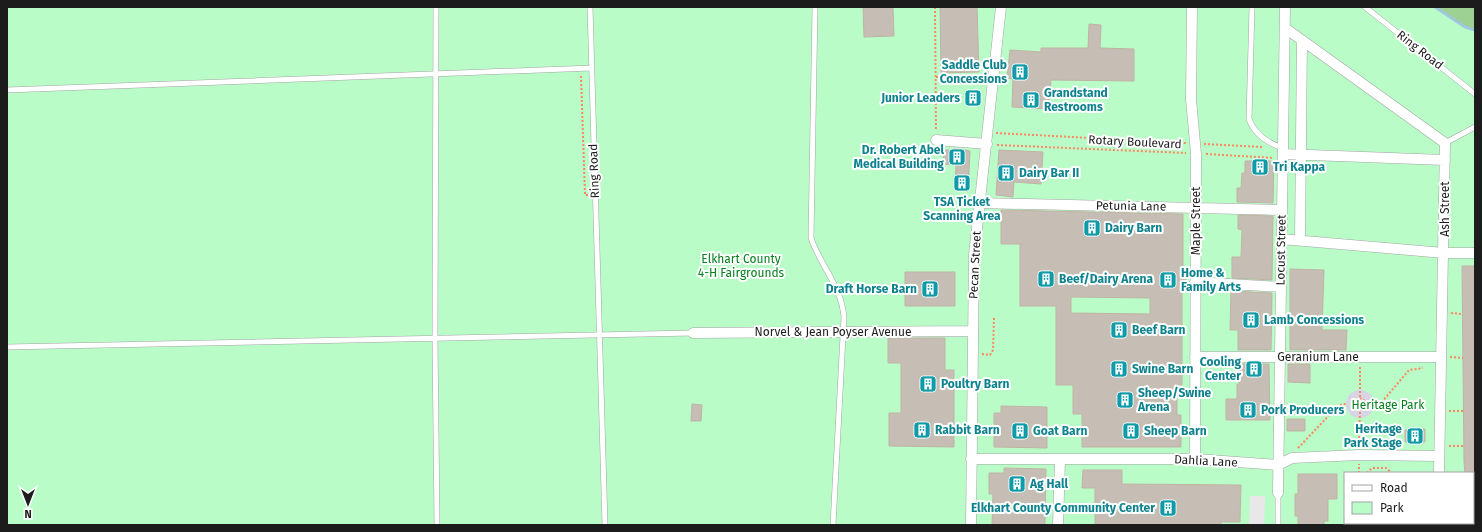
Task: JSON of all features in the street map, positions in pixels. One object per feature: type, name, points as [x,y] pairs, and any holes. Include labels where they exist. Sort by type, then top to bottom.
[{"type":"street","name":"Pecan Street","points":[[971,525],[974,255],[979,203],[989,133],[1001,7]]},
{"type":"street","name":"Maple Street","points":[[1192,7],[1191,99],[1196,149],[1195,459]]},
{"type":"street","name":"Locust Street","points":[[1278,493],[1285,7]]},
{"type":"street","points":[[1285,28],[1445,143]]},
{"type":"street","points":[[1300,240],[1302,40]]},
{"type":"street","points":[[936,136],[987,144]]},
{"type":"street","name":"Ash Street","points":[[1439,472],[1445,143]]},
{"type":"street","points":[[1283,153],[1445,160]]},
{"type":"street","name":"Petunia Lane","points":[[979,203],[1282,210]]},
{"type":"street","points":[[1282,239],[1444,253],[1475,253]]},
{"type":"street","points":[[1195,282],[1281,287]]},
{"type":"street","name":"Norvel & Jean Poyser Avenue","points":[[693,333],[973,331]]},
{"type":"street","name":"Geranium Lane","points":[[1195,357],[1440,357]]},
{"type":"street","points":[[1278,465],[1292,458],[1439,451]]},
{"type":"street","name":"Dahlia Lane","points":[[971,459],[1195,459],[1278,465]]},
{"type":"street","points":[[1058,525],[1060,459]]},
{"type":"lane","points":[[436,7],[435,338],[437,525]]},
{"type":"lane","name":"Ring Road","points":[[590,7],[605,525]]},
{"type":"lane","points":[[815,7],[811,238],[815,251],[840,295],[844,317],[833,525]]},
{"type":"lane","points":[[1252,7],[1249,119],[1253,129],[1261,137],[1283,153]]},
{"type":"lane","name":"Ring Road","points":[[1365,7],[1475,94]]},
{"type":"lane","points":[[7,90],[592,68]]},
{"type":"lane","points":[[1445,143],[1475,127]]},
{"type":"lane","points":[[7,347],[693,333]]},
{"type":"lane","points":[[1278,493],[1278,525]]},
{"type":"path","points":[[935,7],[936,136]]},
{"type":"path","points":[[581,68],[585,195],[595,195]]},
{"type":"path","points":[[936,77],[994,76]]},
{"type":"path","points":[[989,133],[1196,149],[1283,153]]},
{"type":"path","name":"Rotary Boulevard","points":[[987,144],[1196,149],[1283,153]]},
{"type":"path","points":[[972,354],[992,353],[994,316]]},
{"type":"path","points":[[1359,472],[1360,409],[1355,404],[1357,399],[1360,398],[1360,357]]},
{"type":"path","points":[[1360,409],[1366,404],[1381,404],[1410,370],[1424,368]]},
{"type":"path","points":[[1360,398],[1366,404]]},
{"type":"path","points":[[1292,458],[1299,446],[1335,409],[1342,404],[1346,404]]},
{"type":"path","points":[[1440,412],[1464,412]]},
{"type":"path","points":[[1439,451],[1464,446]]},
{"type":"path","points":[[1368,472],[1372,468],[1386,468],[1391,472]]},
{"type":"green space","name":"Elkhart County 4-H Fairgrounds","points":[[7,7],[1435,7],[1465,27],[1475,30],[1475,525],[7,525]]},
{"type":"green space","points":[[1435,7],[1475,7],[1475,30],[1465,27]]},
{"type":"shaded area","points":[[1360,390],[1370,394],[1374,404],[1370,414],[1360,418],[1350,414],[1346,404],[1350,394]]},
{"type":"shaded area","points":[[1250,496],[1265,496],[1264,525],[1249,525]]},
{"type":"building","points":[[863,7],[893,7],[894,36],[864,37]]},
{"type":"building","points":[[940,7],[977,7],[979,72],[941,73]]},
{"type":"building","points":[[1089,24],[1101,25],[1100,48],[1134,49],[1134,81],[1051,80],[1049,109],[1012,107],[1013,79],[1007,78],[1010,50],[1041,52],[1041,48],[1088,48]]},
{"type":"building","name":"Junior Leaders","points":[[966,91],[979,91],[980,105],[966,105]]},
{"type":"building","points":[[954,148],[970,151],[968,191],[955,190],[956,165],[943,164],[944,150],[953,150]]},
{"type":"building","points":[[999,150],[1043,152],[1041,184],[1014,182],[1013,197],[996,195]]},
{"type":"building","points":[[1245,161],[1274,161],[1273,203],[1237,202],[1237,188],[1241,188],[1242,173],[1245,173]]},
{"type":"building","points":[[1001,210],[1183,214],[1183,271],[1186,273],[1186,287],[1182,289],[1182,385],[1177,385],[1177,415],[1181,415],[1181,447],[1082,447],[1082,414],[1073,414],[1073,385],[1056,385],[1056,306],[1020,306],[1020,244],[1001,244]],"holes":[[[1071,297],[1150,298],[1150,314],[1071,313]]]},
{"type":"building","points":[[1238,215],[1273,216],[1272,280],[1232,278],[1232,257],[1241,257],[1242,230],[1238,229]]},
{"type":"building","points":[[1462,266],[1475,266],[1475,473],[1465,472]]},
{"type":"building","points":[[1290,269],[1324,270],[1322,330],[1347,330],[1346,350],[1290,350]]},
{"type":"building","name":"Draft Horse Barn","points":[[905,272],[955,272],[955,306],[905,306]]},
{"type":"building","points":[[1231,291],[1272,293],[1271,350],[1238,350],[1238,330],[1230,330]]},
{"type":"building","points":[[888,338],[945,338],[945,370],[954,370],[954,447],[889,446],[889,413],[901,413],[901,363],[888,363]]},
{"type":"building","points":[[1239,364],[1269,364],[1270,420],[1226,420],[1226,399],[1237,399]]},
{"type":"building","points":[[1288,364],[1310,364],[1310,383],[1288,382]]},
{"type":"building","points":[[692,404],[702,405],[701,421],[691,421]]},
{"type":"building","name":"Goat Barn","points":[[1001,406],[1047,407],[1047,448],[994,447],[994,413],[1001,413]]},
{"type":"building","points":[[1287,419],[1305,419],[1305,431],[1287,431]]},
{"type":"building","name":"Heritage Park Stage","points":[[1425,429],[1425,442],[1405,442],[1405,430]]},
{"type":"building","points":[[1004,468],[1046,469],[1045,525],[992,525],[993,494],[989,494],[989,473],[1004,473]]},
{"type":"building","name":"Elkhart County Community Center","points":[[1083,470],[1122,470],[1122,484],[1241,485],[1240,522],[1221,522],[1221,525],[1095,525],[1095,488],[1082,488]]},
{"type":"building","points":[[1298,474],[1337,474],[1337,499],[1328,499],[1328,521],[1324,521],[1324,525],[1298,525],[1298,516],[1295,516],[1295,494],[1298,494]]},
{"type":"waterway","points":[[1435,7],[1465,27],[1475,30]]},
{"type":"place","name":"Saddle Club Concessions","points":[[1020,72]]},
{"type":"place","name":"Junior Leaders","points":[[973,98]]},
{"type":"place","name":"Grandstand Restrooms","points":[[1031,100]]},
{"type":"place","name":"Dr. Robert Abel Medical Building","points":[[957,157]]},
{"type":"place","name":"Tri Kappa","points":[[1260,167]]},
{"type":"place","name":"Dairy Bar II","points":[[1006,173]]},
{"type":"place","name":"TSA Ticket Scanning Area","points":[[962,183]]},
{"type":"place","name":"Dairy Barn","points":[[1092,228]]},
{"type":"place","name":"Beef/Dairy Arena","points":[[1046,279]]},
{"type":"place","name":"Home & Family Arts","points":[[1168,280]]},
{"type":"place","name":"Draft Horse Barn","points":[[930,289]]},
{"type":"place","name":"Lamb Concessions","points":[[1251,320]]},
{"type":"place","name":"Beef Barn","points":[[1119,330]]},
{"type":"place","name":"Swine Barn","points":[[1119,369]]},
{"type":"place","name":"Cooling Center","points":[[1254,369]]},
{"type":"place","name":"Poultry Barn","points":[[928,384]]},
{"type":"place","name":"Sheep/Swine Arena","points":[[1125,400]]},
{"type":"place","name":"Pork Producers","points":[[1248,410]]},
{"type":"place","name":"Rabbit Barn","points":[[922,430]]},
{"type":"place","name":"Goat Barn","points":[[1020,431]]},
{"type":"place","name":"Sheep Barn","points":[[1131,431]]},
{"type":"place","name":"Heritage Park Stage","points":[[1415,436]]},
{"type":"place","name":"Ag Hall","points":[[1017,484]]},
{"type":"place","name":"Elkhart County Community Center","points":[[1168,508]]},
{"type":"park label","name":"Heritage Park","points":[[1388,405]]}]
